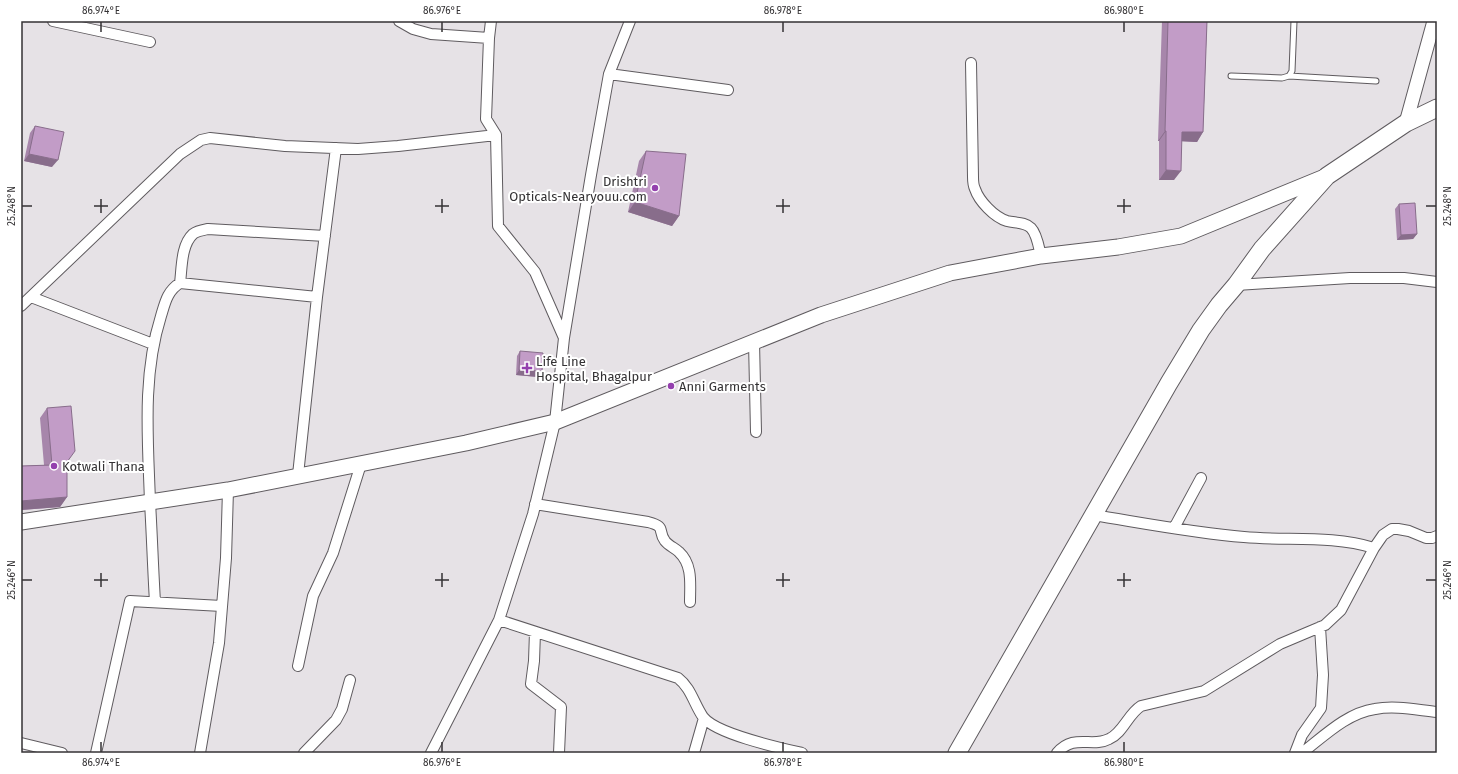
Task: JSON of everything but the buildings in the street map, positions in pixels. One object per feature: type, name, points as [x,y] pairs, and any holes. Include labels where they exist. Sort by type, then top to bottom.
[{"type":"main road","points":[[21,522],[228,490],[466,443],[555,422],[821,315],[950,273],[1041,256],[1118,247],[1181,236],[1327,176],[1406,123],[1437,108]]},
{"type":"main road","points":[[957,753],[1201,330],[1219,304],[1236,285],[1262,249],[1327,176]]},
{"type":"street","points":[[53,21],[85,24],[150,42]]},
{"type":"street","points":[[399,21],[413,29],[431,34],[489,38]]},
{"type":"street","points":[[491,21],[486,119],[496,135],[498,226],[535,272],[564,338]]},
{"type":"street","points":[[431,753],[499,620],[535,504],[555,422],[564,338],[609,74],[630,21]]},
{"type":"street","points":[[1406,123],[1434,21]]},
{"type":"street","points":[[971,63],[974,189],[982,201],[997,216],[1006,220],[1028,225],[1032,228],[1041,256]]},
{"type":"street","points":[[609,74],[728,90]]},
{"type":"street","points":[[21,306],[180,154],[201,140],[210,138],[258,144],[336,148],[398,146],[496,135]]},
{"type":"street","points":[[298,475],[324,236],[336,148]]},
{"type":"street","points":[[180,283],[184,251],[193,235],[199,231],[208,229],[324,236]]},
{"type":"street","points":[[1236,285],[1350,278],[1404,278],[1437,282]]},
{"type":"street","points":[[155,602],[147,415],[153,344],[168,294],[180,283],[317,297]]},
{"type":"street","points":[[31,297],[153,344]]},
{"type":"street","points":[[754,342],[756,432]]},
{"type":"street","points":[[298,666],[314,596],[333,553],[361,464]]},
{"type":"street","points":[[1174,528],[1201,478]]},
{"type":"street","points":[[200,753],[218,643],[222,606],[226,558],[228,490]]},
{"type":"street","points":[[535,504],[657,524],[661,530],[664,540],[685,558],[688,565],[690,602]]},
{"type":"street","points":[[1093,515],[1245,538],[1340,541],[1358,543],[1374,548]]},
{"type":"street","points":[[1057,753],[1066,745],[1071,743],[1105,741],[1110,739],[1134,711],[1141,706],[1204,691],[1280,644],[1325,625],[1341,610],[1383,534],[1392,529],[1398,529],[1409,531],[1426,538],[1437,536]]},
{"type":"street","points":[[96,753],[130,601],[222,606]]},
{"type":"street","points":[[499,620],[678,678],[685,683],[704,718],[713,726],[767,744],[802,753]]},
{"type":"street","points":[[1295,753],[1302,735],[1321,708],[1323,675],[1320,627]]},
{"type":"street","points":[[536,632],[531,684],[560,707],[558,753]]},
{"type":"street","points":[[304,753],[336,720],[342,709],[350,680]]},
{"type":"street","points":[[1302,753],[1347,719],[1376,708],[1437,712]]},
{"type":"street","points":[[694,753],[704,718]]},
{"type":"street","points":[[21,743],[62,753]]},
{"type":"lane","points":[[1289,76],[1292,71],[1294,21]]},
{"type":"lane","points":[[1231,76],[1282,78],[1289,76],[1376,81]]},
{"type":"place","name":"Drishtri Opticals-Nearyouu.com","points":[[655,188]]},
{"type":"place","name":"Life Line Hospital, Bhagalpur","points":[[527,368]]},
{"type":"place","name":"Anni Garments","points":[[671,386]]},
{"type":"place","name":"Kotwali Thana","points":[[54,466]]}]
